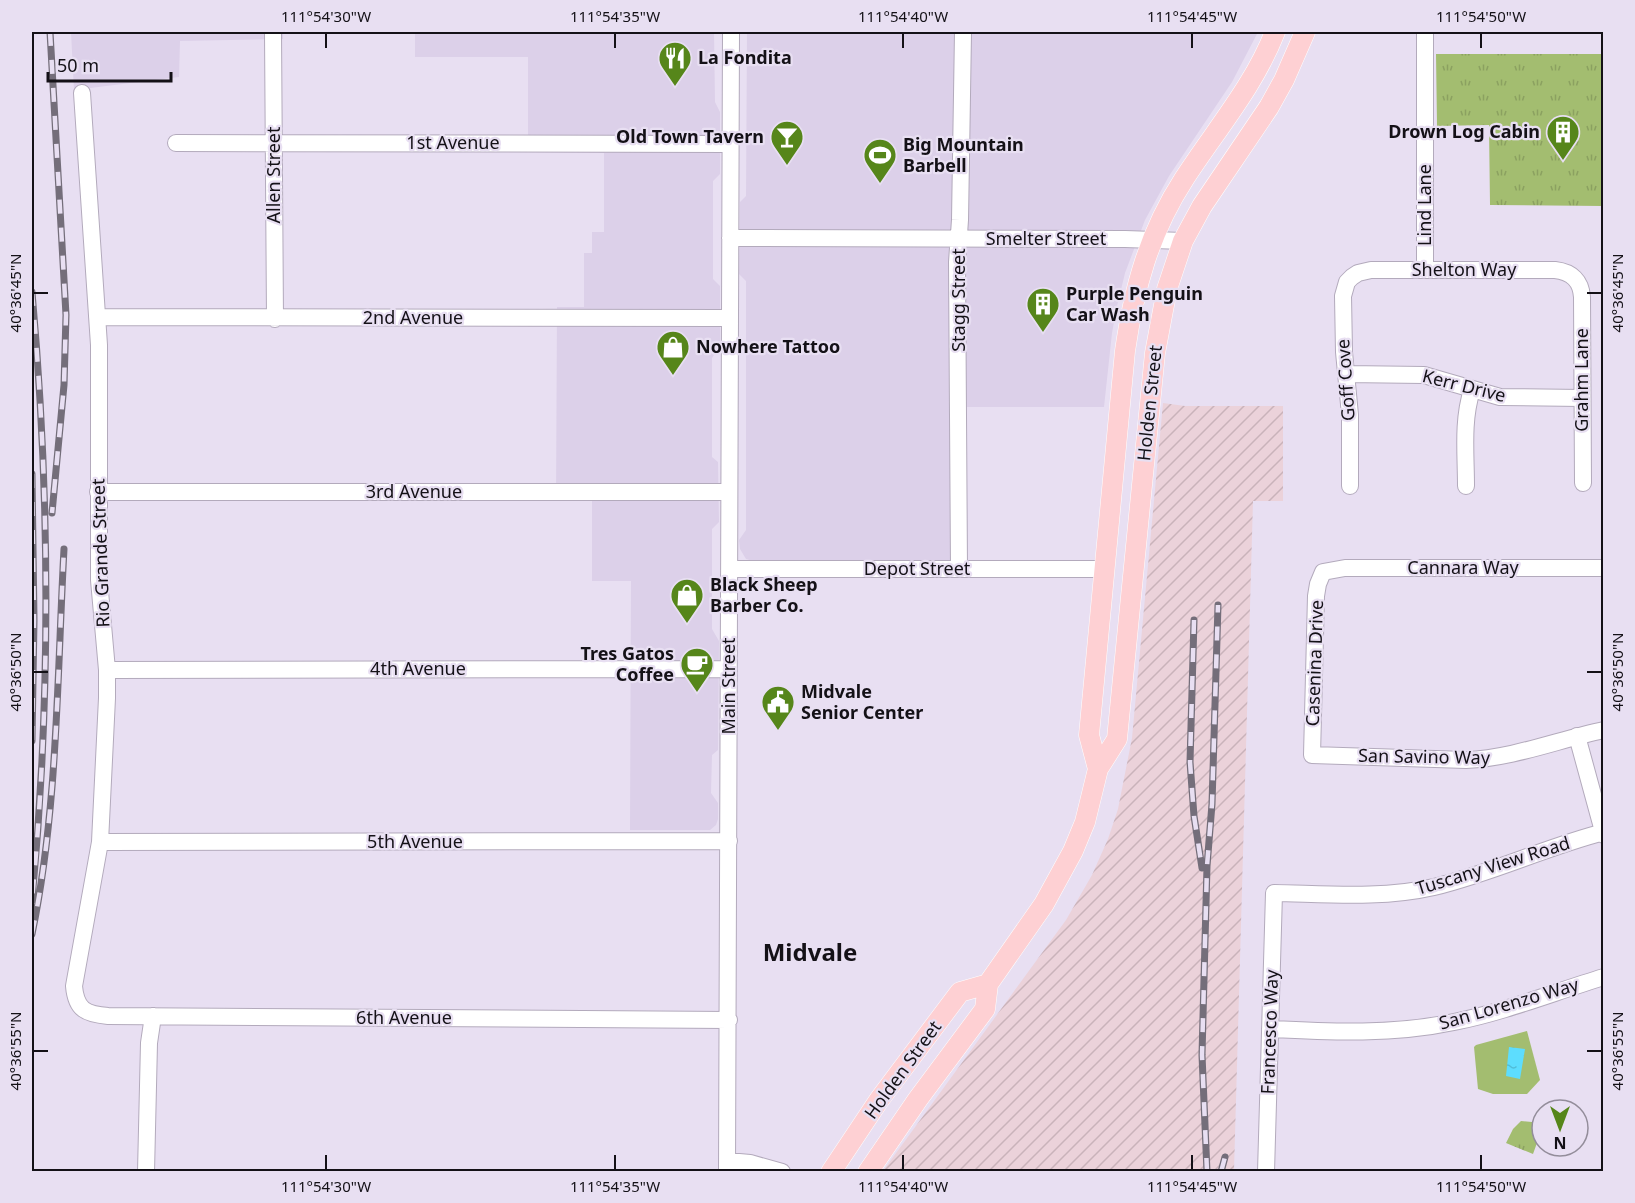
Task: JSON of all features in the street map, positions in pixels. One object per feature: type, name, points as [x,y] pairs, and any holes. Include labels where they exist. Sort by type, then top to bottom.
[{"type":"main road","name":"Holden Street","points":[[1098,769],[1089,735],[1128,332],[1136,291],[1151,240],[1183,180],[1247,87],[1275,32]]},
{"type":"main road","name":"Holden Street","points":[[868,1172],[918,1098],[985,1009],[988,984],[1059,879],[1085,822],[1098,769],[1117,740],[1155,353],[1167,289],[1183,242],[1218,180],[1279,89],[1305,32]]},
{"type":"main road","name":"Holden Street","points":[[831,1172],[879,1100],[960,992],[988,984]]},
{"type":"street","name":"Allen Street","points":[[273,32],[275,319]]},
{"type":"street","name":"Main Street","points":[[731,32],[727,1166],[750,1163],[782,1172]]},
{"type":"street","name":"Stagg Street","points":[[959,569],[957,262],[963,32]]},
{"type":"street","name":"Lind Lane","points":[[1425,32],[1425,270]]},
{"type":"street","name":"Rio Grande Street","points":[[81,1009],[75,1000],[74,986],[100,842],[107,670],[99,580],[99,345],[82,93]]},
{"type":"street","name":"1st Avenue","points":[[176,143],[730,144]]},
{"type":"street","name":"Smelter Street","points":[[730,238],[1183,242]]},
{"type":"street","name":"Shelton Way","points":[[1352,277],[1371,270],[1555,270],[1570,274],[1575,278]]},
{"type":"street","name":"Goff Cove","points":[[1350,486],[1350,426],[1343,296],[1347,282],[1352,277]]},
{"type":"street","name":"Grahm Lane","points":[[1575,278],[1580,284],[1582,297],[1583,483]]},
{"type":"street","name":"2nd Avenue","points":[[97,317],[729,318]]},
{"type":"street","name":"Kerr Drive","points":[[1346,374],[1424,375],[1490,395],[1510,398],[1582,398]]},
{"type":"street","points":[[1466,486],[1466,421],[1472,390]]},
{"type":"street","name":"3rd Avenue","points":[[98,492],[729,492]]},
{"type":"street","name":"Cannara Way","points":[[1323,572],[1345,568],[1604,568]]},
{"type":"street","name":"Depot Street","points":[[730,569],[1105,569]]},
{"type":"street","name":"Casenina Drive","points":[[1312,755],[1316,596],[1323,572]]},
{"type":"street","name":"4th Avenue","points":[[107,670],[729,669]]},
{"type":"street","name":"San Savino Way","points":[[1312,755],[1490,759],[1519,754],[1604,730]]},
{"type":"street","points":[[1577,736],[1603,833]]},
{"type":"street","name":"Tuscany View Road","points":[[1274,893],[1359,895],[1409,892],[1456,881],[1603,833]]},
{"type":"street","name":"5th Avenue","points":[[100,842],[729,841]]},
{"type":"street","name":"Francesco Way","points":[[1266,1172],[1274,893]]},
{"type":"street","name":"San Lorenzo Way","points":[[1270,1029],[1350,1032],[1427,1027],[1497,1011],[1604,977]]},
{"type":"street","name":"6th Avenue","points":[[81,1009],[101,1016],[729,1020]]},
{"type":"street","points":[[146,1172],[149,1043],[153,1016]]},
{"type":"shaded area","points":[[71,32],[283,32],[283,39],[180,41],[179,77],[74,90]]},
{"type":"shaded area","points":[[415,32],[714,32],[715,102],[720,112],[720,174],[713,181],[713,279],[720,286],[720,346],[712,358],[712,457],[718,462],[719,522],[712,529],[712,629],[719,641],[718,750],[712,755],[711,793],[718,803],[718,819],[716,825],[710,830],[630,830],[631,581],[592,581],[592,501],[556,501],[557,307],[584,307],[584,253],[592,253],[592,232],[604,232],[604,153],[528,152],[528,57],[415,57]]},
{"type":"shaded area","points":[[747,32],[1258,32],[1232,82],[1169,176],[1145,220],[1125,273],[1117,306],[1104,407],[967,407],[967,561],[753,561],[746,559],[740,549],[739,540],[746,530],[746,281],[739,274],[740,202],[746,196]]},
{"type":"shaded area","points":[[1163,403],[1185,406],[1283,406],[1283,501],[1253,501],[1234,1171],[883,1171],[1066,920],[1092,875],[1108,839],[1118,809],[1132,738]]},
{"type":"green space","points":[[1436,54],[1603,54],[1603,206],[1490,205],[1489,125],[1437,126]]},
{"type":"green space","points":[[1527,1031],[1540,1080],[1527,1094],[1493,1094],[1478,1089],[1474,1047]]},
{"type":"green space","points":[[1521,1121],[1530,1122],[1530,1153],[1506,1143],[1513,1129]]},
{"type":"water","points":[[1509,1047],[1525,1049],[1520,1079],[1506,1076]]},
{"type":"railway","points":[[50,32],[66,315],[64,385],[52,513]]},
{"type":"railway","points":[[32,292],[42,444],[46,596],[43,748],[32,900]]},
{"type":"railway","points":[[32,474],[34,620],[32,741]]},
{"type":"railway","points":[[32,934],[41,887],[52,791],[64,549]]},
{"type":"railway","points":[[1207,1172],[1202,1055],[1218,605]]},
{"type":"railway","points":[[1194,620],[1190,762],[1194,816],[1202,868]]},
{"type":"railway","points":[[1221,1172],[1225,1157]]},
{"type":"place","name":"La Fondita","points":[[675,87]]},
{"type":"place","name":"Drown Log Cabin","points":[[1563,161]]},
{"type":"place","name":"Old Town Tavern","points":[[787,166]]},
{"type":"place","name":"Big Mountain Barbell","points":[[880,184]]},
{"type":"place","name":"Purple Penguin Car Wash","points":[[1043,333]]},
{"type":"place","name":"Nowhere Tattoo","points":[[673,376]]},
{"type":"place","name":"Black Sheep Barber Co.","points":[[687,624]]},
{"type":"place","name":"Tres Gatos Coffee","points":[[697,693]]},
{"type":"place","name":"Midvale Senior Center","points":[[778,731]]},
{"type":"district","name":"Midvale","points":[[810,953]]}]
